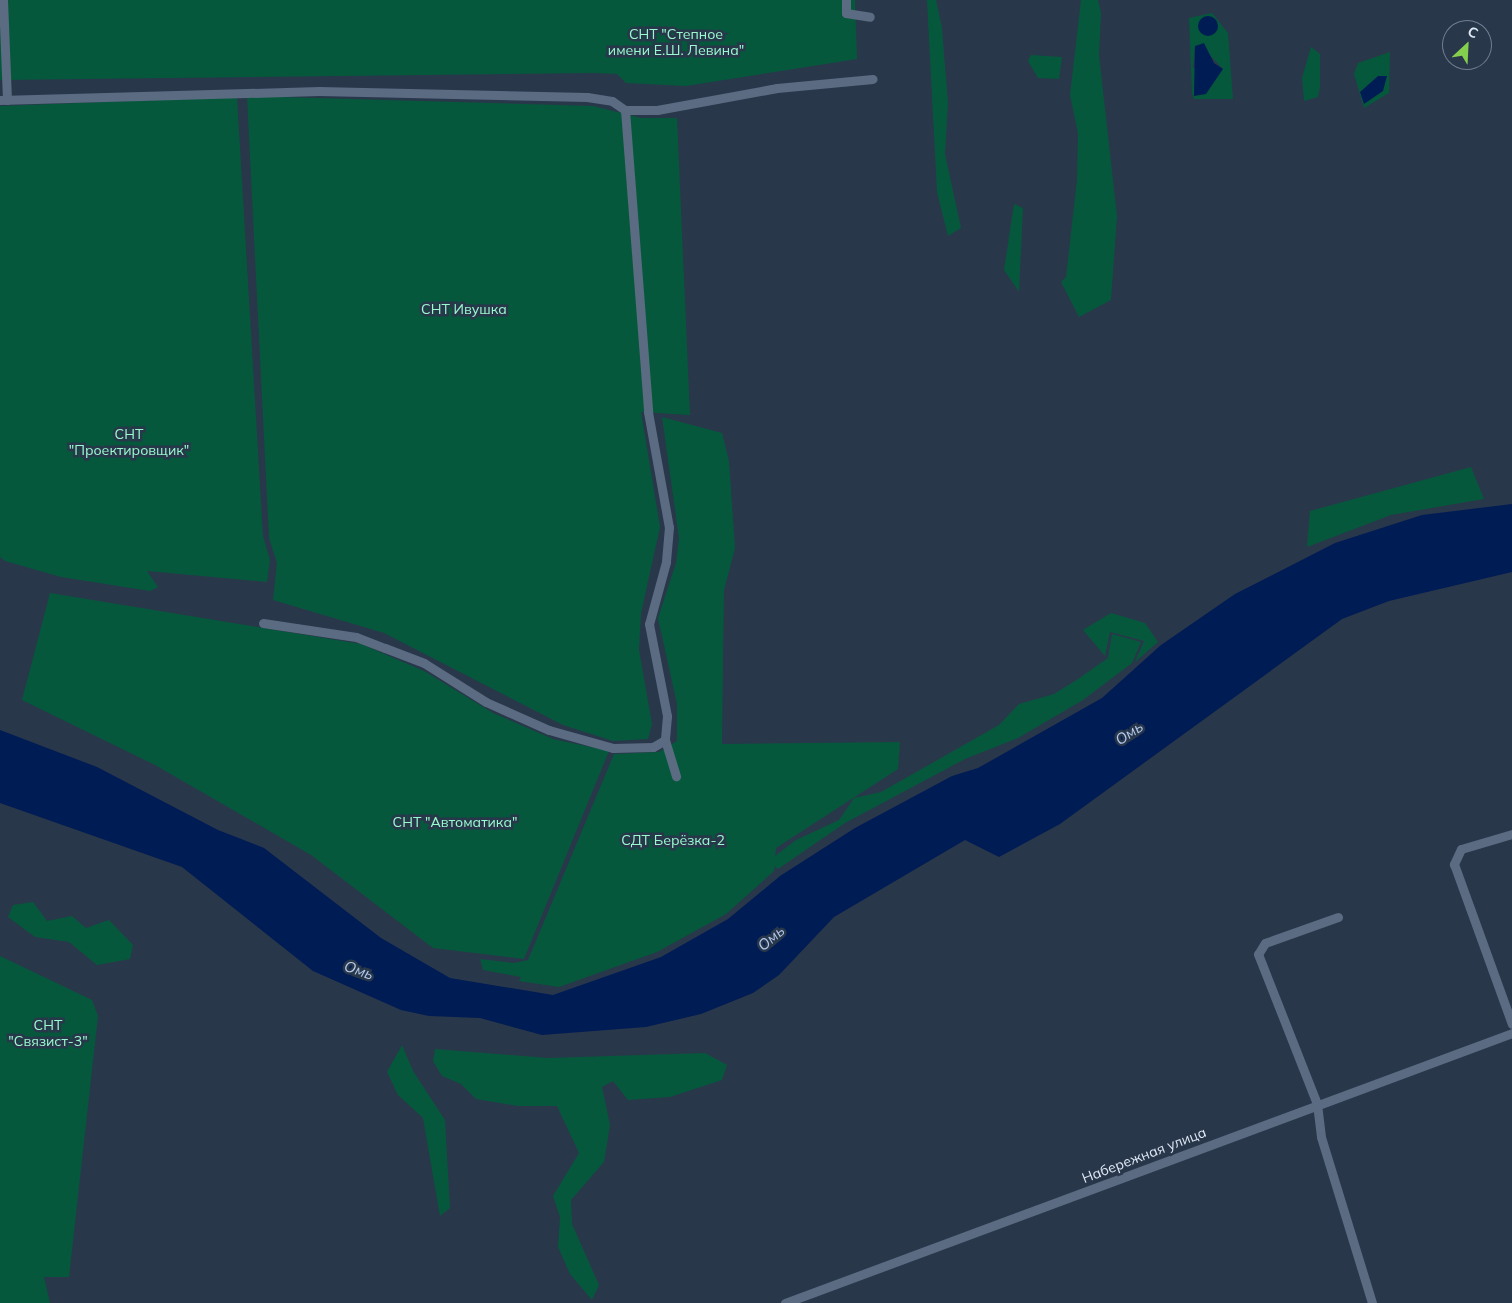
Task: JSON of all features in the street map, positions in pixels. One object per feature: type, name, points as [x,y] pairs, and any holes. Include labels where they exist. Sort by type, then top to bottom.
[{"type":"street","points":[[4,0],[3,100],[229,90],[577,97],[612,101],[625,110],[657,110],[767,89],[873,79]]},
{"type":"street","points":[[846,0],[846,14],[870,17]]},
{"type":"street","points":[[625,110],[648,412],[669,527],[666,562],[650,624],[667,716],[665,740],[676,776]]},
{"type":"street","points":[[263,623],[356,638],[385,648],[424,663],[486,702],[549,730],[613,748],[653,748],[665,740]]},
{"type":"street","points":[[1512,834],[1461,849],[1454,864],[1512,1024]]},
{"type":"street","points":[[1338,917],[1265,943],[1258,954],[1317,1104],[1321,1137],[1372,1303]]},
{"type":"street","name":"Набережная улица","points":[[785,1303],[1512,1033]]},
{"type":"green space","name":"СНТ \"Степное имени Е.Ш. Левина\"","points":[[0,0],[855,0],[857,59],[686,86],[626,83],[617,74],[594,73],[0,80]]},
{"type":"green space","points":[[927,0],[936,0],[942,28],[948,103],[945,154],[961,228],[948,236],[937,192]]},
{"type":"green space","points":[[1081,0],[1098,0],[1101,13],[1099,55],[1117,216],[1111,300],[1079,317],[1061,282],[1066,277],[1077,180],[1078,133],[1070,95]]},
{"type":"green space","points":[[1212,13],[1228,33],[1233,99],[1194,99],[1192,93],[1189,18]],"holes":[[[1195,46],[1207,52],[1223,69],[1193,68]]]},
{"type":"green space","points":[[1311,47],[1320,54],[1320,87],[1318,97],[1304,101],[1302,78]]},
{"type":"green space","points":[[1390,52],[1389,93],[1364,108],[1354,74],[1358,63]]},
{"type":"green space","points":[[1031,55],[1062,57],[1059,79],[1038,78],[1028,61]]},
{"type":"green space","name":"СНТ Ивушка","points":[[247,96],[593,106],[641,118],[677,118],[690,415],[641,412],[660,527],[641,613],[639,650],[652,724],[648,739],[613,741],[563,725],[384,633],[273,600],[277,563],[269,538]]},
{"type":"green space","name":"СНТ \"Проектировщик\"","points":[[237,97],[263,536],[270,560],[267,582],[147,571],[158,587],[150,591],[61,577],[5,561],[0,557],[0,106]]},
{"type":"green space","points":[[1014,204],[1023,208],[1019,292],[1004,270]]},
{"type":"green space","name":"СДТ Берёзка-2","points":[[662,417],[722,433],[729,461],[735,548],[724,590],[722,744],[900,742],[898,769],[776,848],[775,856],[796,840],[839,820],[854,798],[881,792],[999,725],[1019,704],[1054,694],[1078,679],[1108,658],[1112,634],[1141,642],[1132,663],[1083,700],[1018,738],[965,759],[845,823],[778,869],[775,866],[774,871],[726,914],[657,952],[559,987],[519,981],[521,977],[483,970],[480,959],[514,963],[528,960],[614,754],[659,752],[677,741],[677,704],[658,618],[676,563],[679,538]]},
{"type":"green space","points":[[1471,467],[1484,499],[1391,515],[1307,547],[1310,511]]},
{"type":"green space","name":"СНТ \"Автоматика\"","points":[[50,593],[361,644],[424,671],[493,713],[553,739],[609,751],[524,959],[433,948],[311,855],[155,765],[22,700]]},
{"type":"green space","points":[[1111,613],[1145,623],[1158,642],[1135,662],[1144,641],[1110,632],[1105,656],[1083,630]]},
{"type":"green space","points":[[33,902],[47,921],[72,916],[86,928],[109,920],[133,945],[130,959],[97,965],[69,942],[35,937],[8,917],[13,905]]},
{"type":"green space","name":"СНТ \"Связист-3\"","points":[[0,956],[92,1000],[98,1016],[69,1277],[44,1277],[50,1303],[0,1303]]},
{"type":"green space","points":[[402,1045],[413,1071],[445,1120],[450,1208],[440,1216],[423,1118],[398,1095],[387,1072]]},
{"type":"green space","points":[[435,1049],[548,1058],[705,1053],[727,1065],[722,1080],[670,1097],[628,1100],[613,1081],[602,1087],[610,1125],[604,1162],[571,1200],[572,1224],[599,1285],[592,1300],[570,1274],[558,1247],[560,1217],[553,1196],[579,1153],[557,1106],[518,1106],[476,1099],[461,1084],[442,1076],[433,1061]]},
{"type":"water","points":[[1204,16],[1212,16],[1218,22],[1218,30],[1212,36],[1204,36],[1198,30],[1198,22]]},
{"type":"water","points":[[1204,43],[1214,63],[1223,69],[1206,94],[1194,96],[1195,46]]},
{"type":"water","points":[[1378,76],[1387,76],[1383,91],[1364,104],[1360,92]]},
{"type":"water","name":"Омь","points":[[1512,504],[1512,572],[1389,601],[1342,619],[1060,824],[999,857],[965,840],[834,917],[779,975],[753,993],[701,1014],[646,1027],[542,1035],[480,1018],[429,1016],[401,1010],[313,971],[182,867],[0,803],[0,730],[97,767],[218,830],[264,848],[381,938],[450,978],[553,995],[661,957],[728,919],[780,876],[855,828],[952,776],[978,768],[1102,698],[1161,645],[1235,594],[1335,543],[1422,515]]}]
